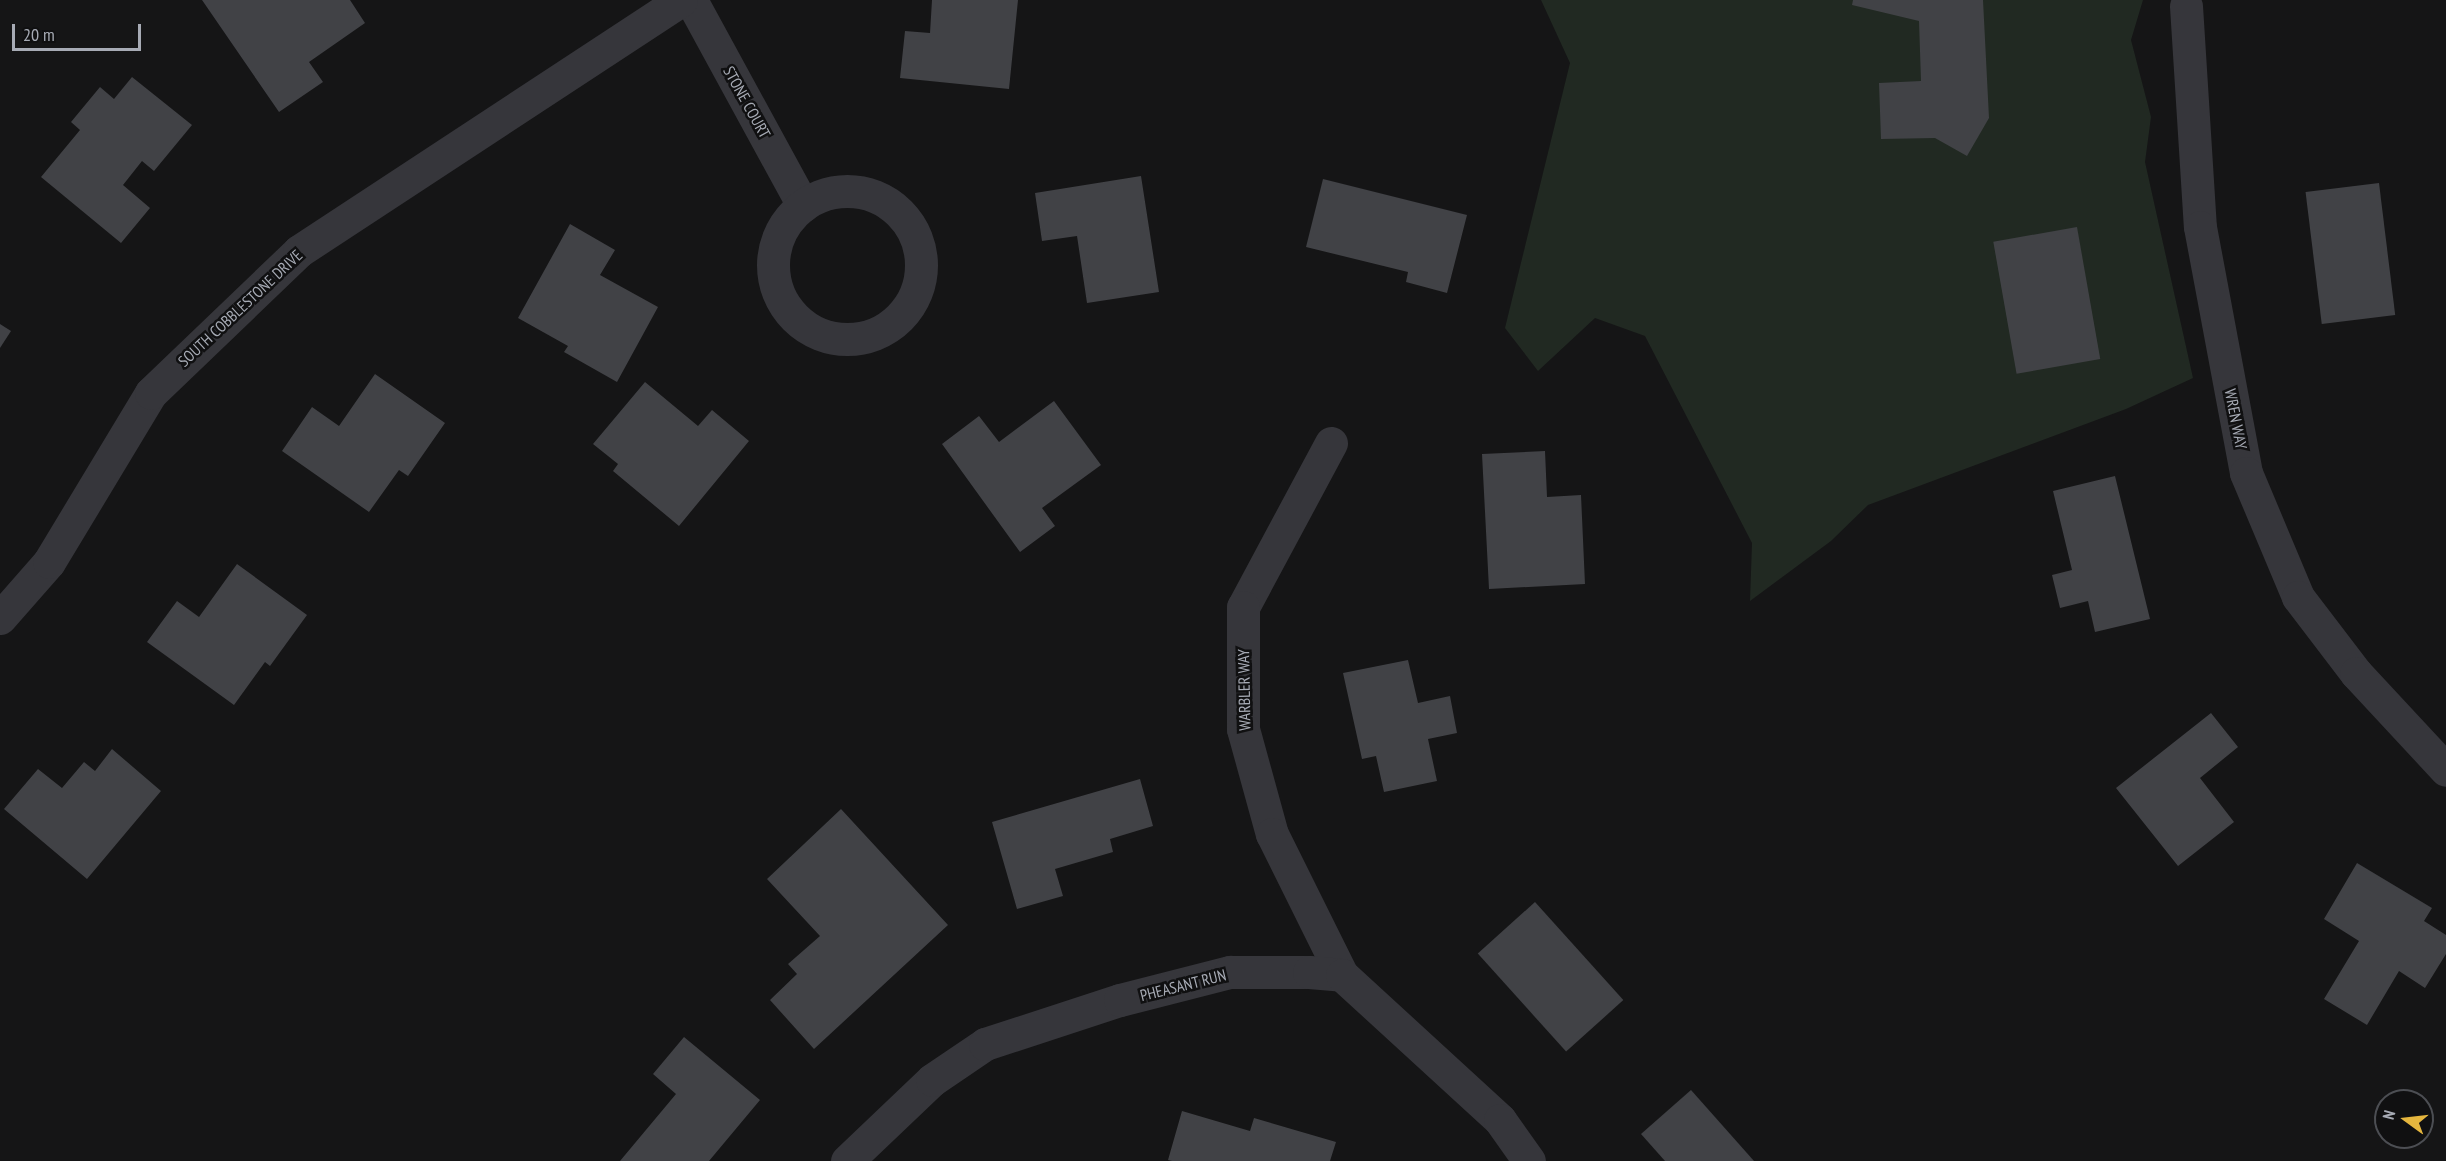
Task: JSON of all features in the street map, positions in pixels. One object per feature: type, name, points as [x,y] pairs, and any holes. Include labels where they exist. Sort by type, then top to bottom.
[{"type":"street","name":"SOUTH COBBLESTONE DRIVE","points":[[0,618],[49,562],[151,393],[299,251],[681,0]]},
{"type":"street","name":"STONE COURT","points":[[691,0],[803,205]]},
{"type":"street","name":"WREN WAY","points":[[2186,6],[2200,227],[2246,473],[2298,597],[2356,673],[2446,770]]},
{"type":"street","points":[[849,190],[874,195],[895,207],[911,226],[920,250],[921,266],[913,299],[899,319],[878,333],[854,339],[819,333],[789,313],[777,292],[772,268],[774,252],[785,222],[803,205],[824,193],[849,190]]},
{"type":"street","name":"WARBLER WAY","points":[[1330,443],[1244,608],[1243,729],[1272,834],[1342,975]]},
{"type":"street","name":"PHEASANT RUN","points":[[847,1161],[932,1080],[985,1044],[1120,1000],[1230,972],[1342,975]]},
{"type":"street","points":[[1342,975],[1500,1120],[1529,1161]]},
{"type":"shaded area","points":[[1541,0],[2143,0],[2131,40],[2151,117],[2145,162],[2193,378],[2126,409],[1868,505],[1831,541],[1750,601],[1752,543],[1645,336],[1595,318],[1538,371],[1505,328],[1570,63]]},
{"type":"building","points":[[202,0],[350,0],[365,23],[309,62],[323,82],[279,112]]},
{"type":"building","points":[[932,0],[1018,0],[1009,89],[900,78],[905,31],[930,33]]},
{"type":"building","points":[[1853,0],[1983,0],[1989,118],[1967,156],[1935,138],[1881,139],[1879,83],[1921,81],[1919,21],[1852,5]]},
{"type":"building","points":[[132,77],[192,125],[154,171],[142,161],[123,185],[150,208],[121,243],[41,177],[80,130],[71,122],[100,87],[114,99]]},
{"type":"building","points":[[1141,176],[1159,292],[1087,303],[1077,236],[1042,241],[1035,193]]},
{"type":"building","points":[[1323,179],[1467,215],[1447,293],[1406,282],[1408,272],[1306,247]]},
{"type":"building","points":[[2379,183],[2395,315],[2322,324],[2306,192]]},
{"type":"building","points":[[570,224],[615,250],[600,275],[658,307],[617,382],[564,352],[568,346],[518,318]]},
{"type":"building","points":[[2077,227],[2100,359],[2017,374],[1993,242]]},
{"type":"building","points":[[0,324],[11,331],[0,348]]},
{"type":"building","points":[[375,374],[445,423],[408,476],[399,470],[369,512],[282,451],[312,407],[339,426]]},
{"type":"building","points":[[645,382],[698,426],[712,410],[749,441],[679,526],[613,471],[618,464],[593,444]]},
{"type":"building","points":[[1054,401],[1101,465],[1042,508],[1055,526],[1020,552],[942,444],[979,416],[999,442]]},
{"type":"building","points":[[1545,451],[1547,497],[1581,495],[1585,584],[1489,589],[1482,454]]},
{"type":"building","points":[[2115,476],[2150,619],[2095,632],[2088,601],[2060,608],[2052,575],[2072,570],[2053,491]]},
{"type":"building","points":[[237,564],[307,615],[270,666],[265,662],[234,705],[147,642],[177,601],[199,617]]},
{"type":"building","points":[[1408,660],[1418,703],[1450,696],[1457,733],[1428,739],[1437,781],[1384,792],[1376,756],[1362,759],[1343,673]]},
{"type":"building","points":[[2211,713],[2238,747],[2200,778],[2234,822],[2178,866],[2116,788]]},
{"type":"building","points":[[112,749],[161,791],[87,879],[4,809],[38,769],[62,788],[84,762],[95,771]]},
{"type":"building","points":[[1140,779],[1153,826],[1110,839],[1113,852],[1055,869],[1063,896],[1017,909],[992,822]]},
{"type":"building","points":[[841,809],[948,925],[814,1049],[770,1000],[797,974],[788,964],[820,936],[767,879]]},
{"type":"building","points":[[2357,863],[2432,908],[2424,921],[2446,935],[2446,954],[2425,988],[2399,971],[2367,1025],[2324,999],[2359,941],[2324,919]]},
{"type":"building","points":[[1535,902],[1623,1000],[1566,1052],[1478,954]]},
{"type":"building","points":[[684,1037],[760,1100],[709,1161],[620,1161],[676,1094],[653,1074]]},
{"type":"building","points":[[1691,1090],[1754,1161],[1665,1161],[1641,1134]]},
{"type":"building","points":[[1182,1111],[1250,1131],[1254,1118],[1336,1142],[1330,1161],[1172,1161],[1168,1160]]}]
